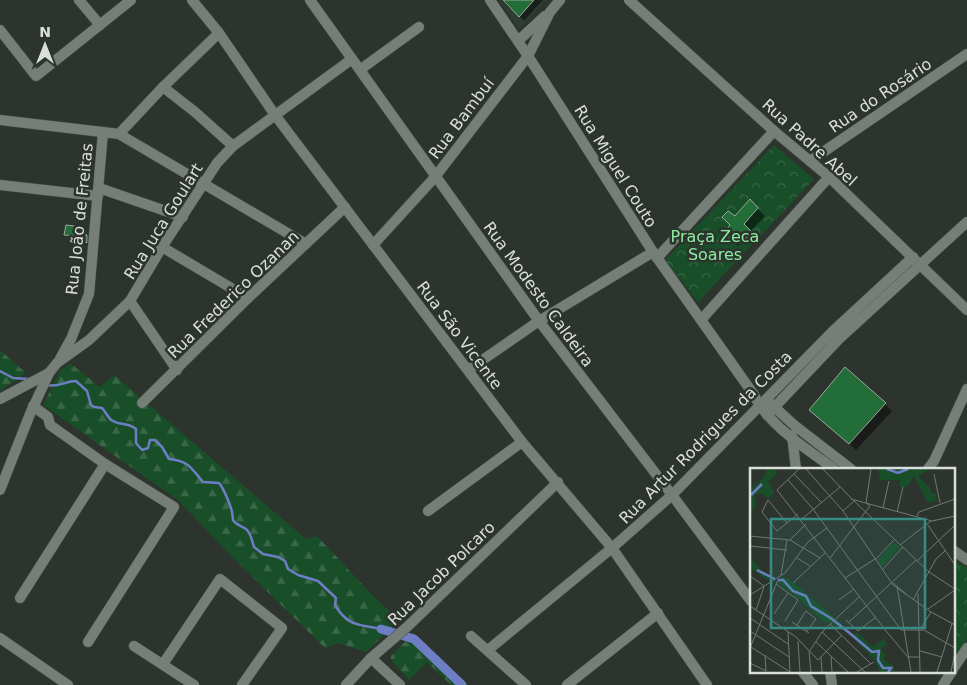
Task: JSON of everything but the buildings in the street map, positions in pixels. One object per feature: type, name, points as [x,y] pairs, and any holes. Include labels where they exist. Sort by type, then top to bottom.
[{"type":"street","points":[[79,0],[100,25]]},
{"type":"street","points":[[0,30],[36,76],[131,0]]},
{"type":"street","name":"Rua São Vicente","points":[[193,0],[275,116],[522,442],[558,482],[612,548],[707,685]]},
{"type":"street","name":"Rua Modesto Caldeira","points":[[310,0],[361,69],[435,177],[539,322],[750,600]]},
{"type":"street","name":"Rua Miguel Couto","points":[[490,0],[655,255],[754,395],[762,402],[774,406],[794,425],[850,468]]},
{"type":"street","name":"Rua Bambuí","points":[[373,245],[435,177],[528,56],[550,12],[560,0]]},
{"type":"street","name":"Rua Padre Abel","points":[[629,0],[774,131],[828,177],[967,310]]},
{"type":"street","points":[[518,41],[550,12]]},
{"type":"street","points":[[361,69],[419,27]]},
{"type":"street","name":"Rua João de Freitas","points":[[119,134],[218,33]]},
{"type":"street","name":"Rua do Rosário","points":[[810,161],[967,54]]},
{"type":"street","name":"Rua Juca Goulart","points":[[0,399],[49,372],[89,340],[130,301],[162,247],[217,163],[232,146],[352,58]]},
{"type":"street","points":[[163,87],[195,112],[232,146]]},
{"type":"street","points":[[0,120],[119,134],[306,244]]},
{"type":"street","points":[[468,370],[539,322],[655,255],[774,131]]},
{"type":"street","name":"Rua João de Freitas","points":[[58,363],[71,339],[89,294],[103,132]]},
{"type":"street","points":[[700,320],[828,177]]},
{"type":"street","points":[[0,185],[99,192],[183,217]]},
{"type":"street","name":"Rua Frederico Ozanan","points":[[142,404],[248,298],[345,207]]},
{"type":"street","name":"Rua Artur Rodrigues da Costa","points":[[488,650],[612,548],[672,495],[762,402],[916,261],[967,222]]},
{"type":"street","points":[[162,247],[248,298]]},
{"type":"street","points":[[130,301],[177,370]]},
{"type":"street","name":"Rua Artur Rodrigues da Costa","points":[[767,415],[836,335]]},
{"type":"street","points":[[0,490],[49,372]]},
{"type":"street","points":[[17,390],[28,389],[32,391],[35,402],[50,425],[105,464],[174,508],[88,642]]},
{"type":"street","points":[[932,466],[967,390]]},
{"type":"street","name":"Rua Miguel Couto","points":[[762,402],[767,415],[833,468]]},
{"type":"street","points":[[794,425],[791,436],[796,465]]},
{"type":"street","points":[[428,511],[522,442]]},
{"type":"street","points":[[796,465],[801,457],[814,454],[813,445],[819,443]]},
{"type":"street","points":[[20,598],[105,464]]},
{"type":"street","name":"Rua Jacob Polcaro","points":[[346,685],[371,658],[407,627],[558,482]]},
{"type":"street","points":[[954,551],[967,560]]},
{"type":"street","points":[[163,664],[220,579],[282,628],[242,685]]},
{"type":"street","points":[[567,685],[658,614]]},
{"type":"street","points":[[471,636],[526,685]]},
{"type":"street","points":[[0,638],[68,685]]},
{"type":"street","points":[[134,646],[194,685]]},
{"type":"street","points":[[954,668],[967,648]]},
{"type":"street","points":[[371,658],[400,685]]},
{"type":"street","points":[[803,672],[812,685]]},
{"type":"street","points":[[830,672],[832,685]]},
{"type":"street","points":[[942,672],[943,685]]},
{"type":"street","points":[[943,685],[952,672]]},
{"type":"shaded area","points":[[499,0],[546,0],[519,29]]},
{"type":"green space","name":"Praça Zeca Soares","points":[[774,145],[814,179],[698,302],[665,260]]},
{"type":"green space","points":[[0,350],[26,373],[0,391]]},
{"type":"green space","points":[[70,363],[100,387],[114,375],[306,539],[317,536],[376,599],[400,620],[366,652],[338,643],[325,648],[231,556],[179,501],[43,405],[60,371]]},
{"type":"green space","points":[[954,560],[967,568],[967,639],[955,659]]},
{"type":"green space","points":[[414,633],[468,685],[451,685],[427,662],[409,680],[391,660],[391,656]]},
{"type":"waterway","points":[[0,371],[13,378],[29,379]]},
{"type":"waterway","points":[[46,385],[54,386],[76,381],[87,391],[91,405],[102,408],[113,421],[136,429],[136,443],[142,450],[148,448],[150,440],[155,440],[169,459],[185,463],[203,482],[219,483],[229,501],[233,520],[248,531],[254,547],[263,554],[278,557],[285,561],[288,569],[298,575],[318,581],[336,598],[335,605],[349,621],[381,629]]},
{"type":"waterway","points":[[381,629],[414,639],[462,685]]}]
